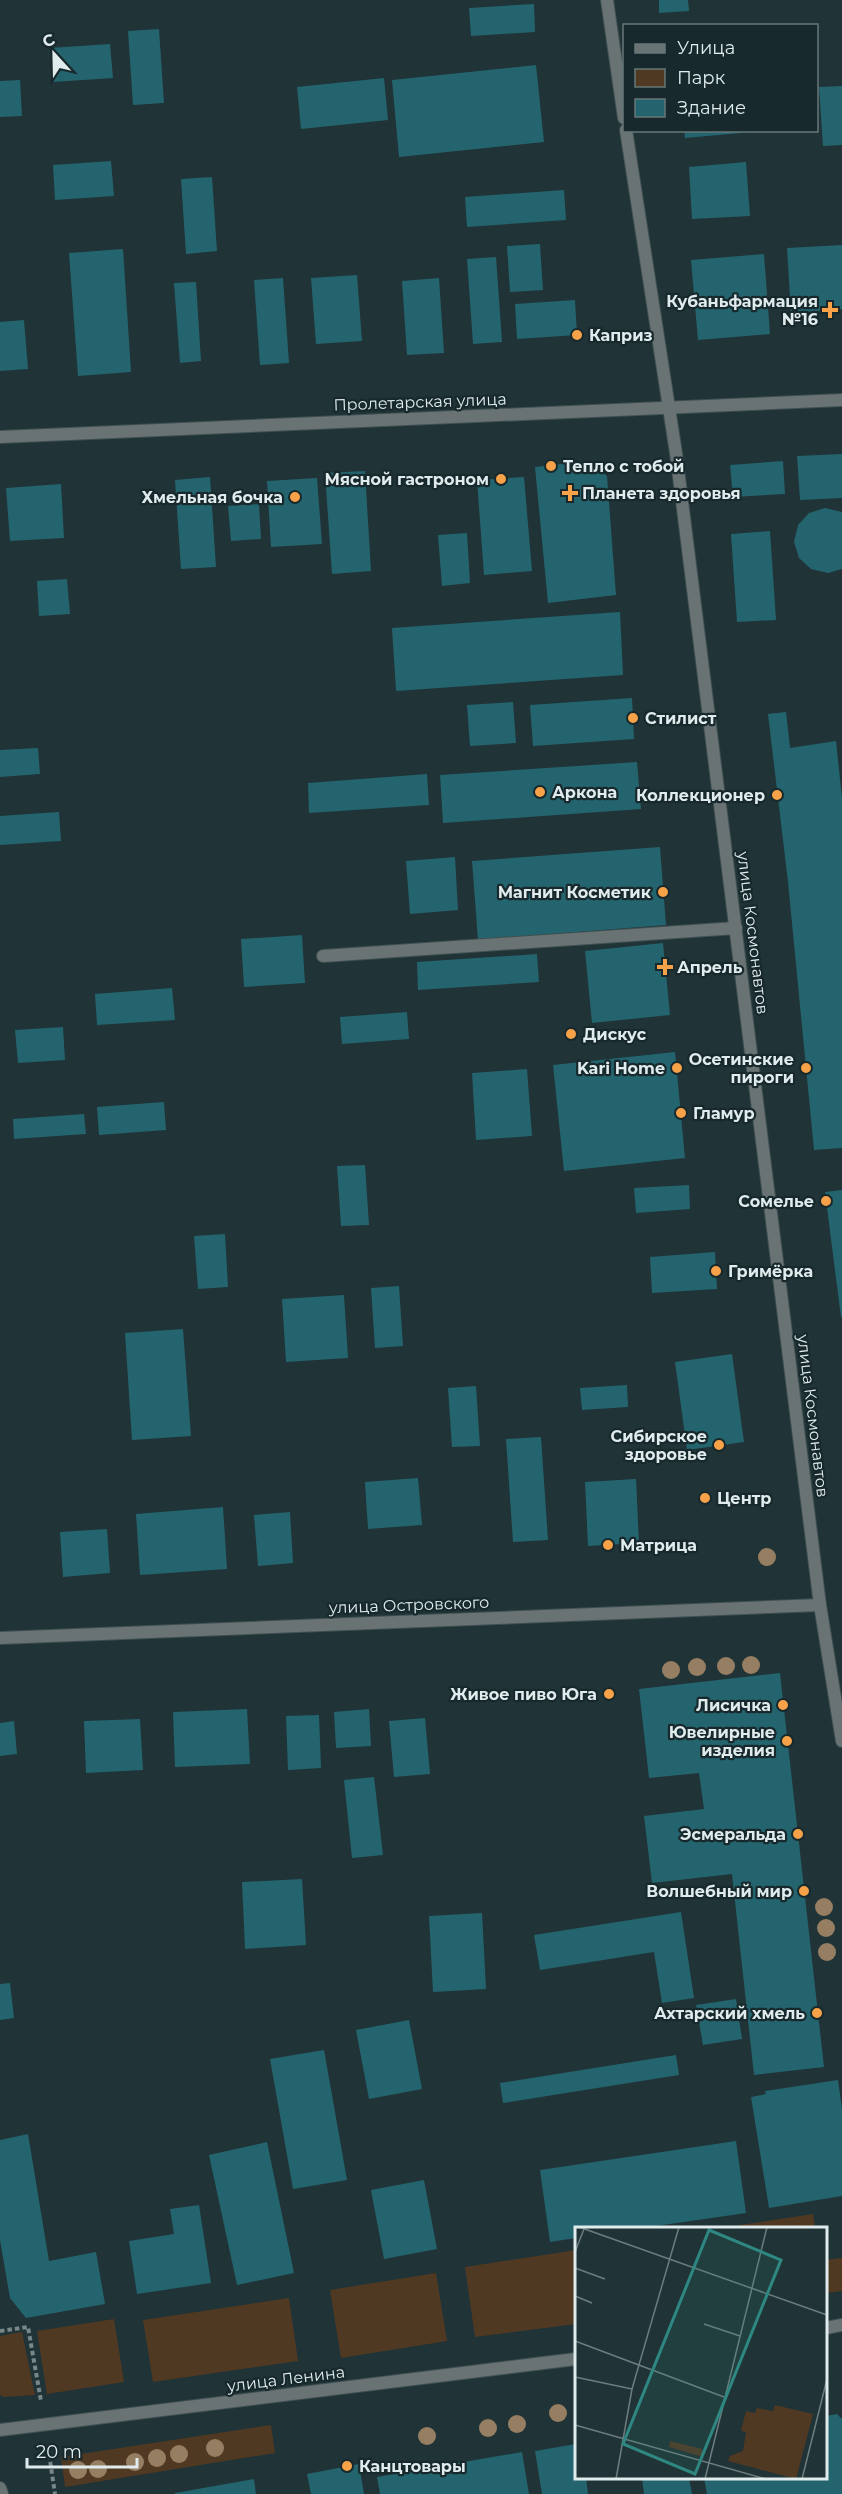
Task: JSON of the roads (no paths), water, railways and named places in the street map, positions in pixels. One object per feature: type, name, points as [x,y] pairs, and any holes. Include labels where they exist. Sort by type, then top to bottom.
[{"type":"street","points":[[607,0],[623,111]]},
{"type":"street","name":"улица Космонавтов","points":[[626,132],[670,408],[820,1605],[842,1741]]},
{"type":"street","name":"Пролетарская улица","points":[[0,437],[842,400]]},
{"type":"street","points":[[323,956],[736,928]]},
{"type":"street","name":"улица Островского","points":[[0,1638],[820,1605]]},
{"type":"street","points":[[827,2328],[842,2325]]},
{"type":"street","name":"улица Ленина","points":[[0,2430],[575,2359]]},
{"type":"street","points":[[0,2488],[2,2494]]},
{"type":"place","name":"Кубаньфармация №16","points":[[830,310]]},
{"type":"place","name":"Каприз","points":[[577,335]]},
{"type":"place","name":"Тепло с тобой","points":[[551,466]]},
{"type":"place","name":"Мясной гастроном","points":[[501,479]]},
{"type":"place","name":"Планета здоровья","points":[[570,493]]},
{"type":"place","name":"Хмельная бочка","points":[[295,497]]},
{"type":"place","name":"Стилист","points":[[633,718]]},
{"type":"place","name":"Аркона","points":[[540,792]]},
{"type":"place","name":"Коллекционер","points":[[777,795]]},
{"type":"place","name":"Магнит Косметик","points":[[663,892]]},
{"type":"place","name":"Апрель","points":[[665,967]]},
{"type":"place","name":"Дискус","points":[[571,1034]]},
{"type":"place","name":"Kari Home","points":[[677,1068]]},
{"type":"place","name":"Осетинские пироги","points":[[806,1068]]},
{"type":"place","name":"Гламур","points":[[681,1113]]},
{"type":"place","name":"Сомелье","points":[[826,1201]]},
{"type":"place","name":"Гримёрка","points":[[716,1271]]},
{"type":"place","name":"Сибирское здоровье","points":[[719,1445]]},
{"type":"place","name":"Центр","points":[[705,1498]]},
{"type":"place","name":"Матрица","points":[[608,1545]]},
{"type":"place","name":"Живое пиво Юга","points":[[609,1694]]},
{"type":"place","name":"Лисичка","points":[[783,1705]]},
{"type":"place","name":"Ювелирные изделия","points":[[787,1741]]},
{"type":"place","name":"Эсмеральда","points":[[798,1834]]},
{"type":"place","name":"Волшебный мир","points":[[804,1891]]},
{"type":"place","name":"Ахтарский хмель","points":[[817,2013]]},
{"type":"place","name":"Канцтовары","points":[[347,2466]]}]
